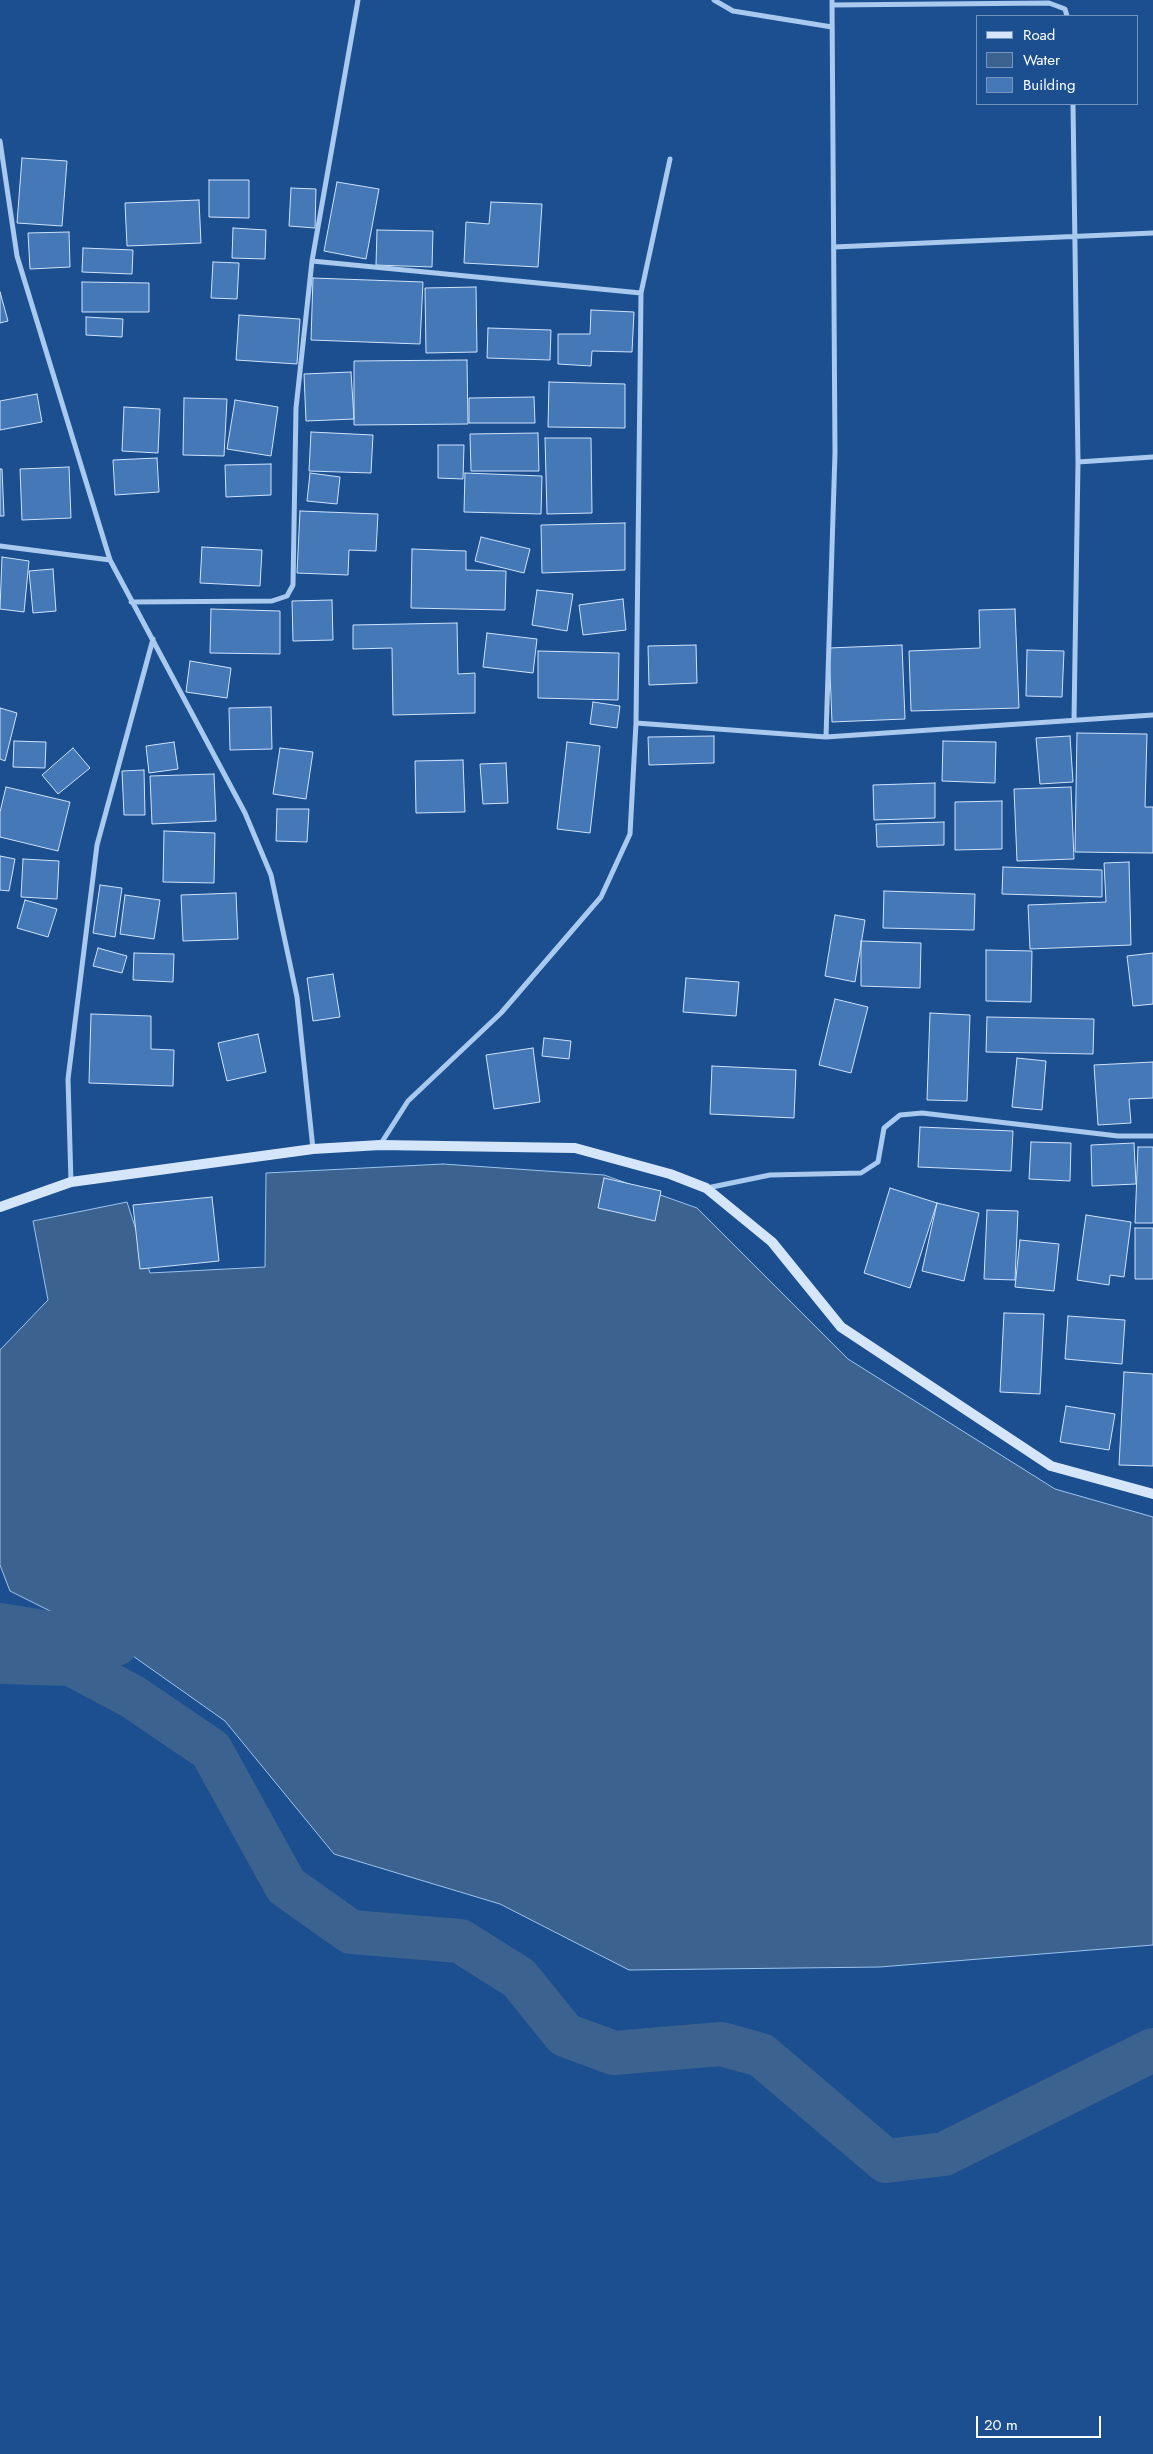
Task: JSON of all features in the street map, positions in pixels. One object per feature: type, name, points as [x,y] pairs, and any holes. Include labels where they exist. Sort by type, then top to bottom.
[{"type":"main road","points":[[0,1207],[70,1182],[314,1149],[380,1144],[575,1148],[670,1174],[706,1188],[772,1242],[841,1327],[1051,1466],[1153,1494]]},
{"type":"street","points":[[131,602],[272,601],[286,596],[293,585],[296,408],[312,261],[358,0]]},
{"type":"street","points":[[714,0],[733,11],[832,27]]},
{"type":"street","points":[[826,737],[835,454],[832,3],[1049,2],[1065,9],[1067,15]]},
{"type":"street","points":[[1072,105],[1078,462],[1074,720]]},
{"type":"street","points":[[0,143],[17,256],[110,560],[245,813],[271,875],[297,998],[314,1149]]},
{"type":"street","points":[[380,1144],[408,1102],[500,1013],[601,897],[630,834],[636,723],[641,293],[670,159]]},
{"type":"street","points":[[834,247],[1153,233]]},
{"type":"street","points":[[312,261],[641,293]]},
{"type":"street","points":[[1078,462],[1153,457]]},
{"type":"street","points":[[0,546],[110,560]]},
{"type":"street","points":[[70,1182],[68,1079],[98,845],[153,639]]},
{"type":"street","points":[[636,723],[826,737],[1153,715]]},
{"type":"street","points":[[706,1188],[770,1175],[862,1173],[878,1162],[884,1128],[900,1115],[922,1113],[1118,1136],[1153,1136]]},
{"type":"water","points":[[443,1164],[604,1175],[697,1208],[848,1359],[1055,1489],[1153,1517],[1153,1945],[880,1967],[629,1970],[500,1904],[334,1854],[225,1721],[116,1644],[10,1591],[0,1565],[0,1350],[48,1300],[33,1221],[127,1202],[150,1273],[265,1267],[266,1173]]},
{"type":"building","points":[[22,158],[67,161],[62,226],[17,223]]},
{"type":"building","points":[[209,180],[249,180],[249,218],[209,217]]},
{"type":"building","points":[[337,182],[379,189],[366,259],[324,251]]},
{"type":"building","points":[[291,188],[316,189],[315,228],[289,226]]},
{"type":"building","points":[[199,200],[201,243],[127,246],[125,203]]},
{"type":"building","points":[[491,202],[542,204],[538,267],[464,263],[466,222],[489,224]]},
{"type":"building","points":[[233,228],[266,230],[265,259],[232,258]]},
{"type":"building","points":[[377,230],[433,231],[432,267],[376,265]]},
{"type":"building","points":[[69,232],[70,267],[30,269],[28,233]]},
{"type":"building","points":[[83,248],[133,250],[132,274],[82,272]]},
{"type":"building","points":[[213,262],[239,263],[237,299],[211,298]]},
{"type":"building","points":[[313,278],[423,282],[420,344],[311,340]]},
{"type":"building","points":[[82,282],[149,283],[149,312],[82,312]]},
{"type":"building","points":[[476,287],[477,352],[426,353],[425,288]]},
{"type":"building","points":[[0,292],[8,321],[0,323]]},
{"type":"building","points":[[591,310],[634,312],[632,352],[592,351],[591,366],[558,364],[558,334],[590,334]]},
{"type":"building","points":[[239,315],[300,319],[297,364],[236,360]]},
{"type":"building","points":[[86,317],[123,319],[122,337],[86,335]]},
{"type":"building","points":[[488,328],[551,330],[550,360],[487,358]]},
{"type":"building","points":[[467,360],[468,424],[354,425],[354,361]]},
{"type":"building","points":[[351,372],[354,419],[306,421],[304,374]]},
{"type":"building","points":[[549,382],[625,384],[625,428],[548,427]]},
{"type":"building","points":[[37,394],[42,422],[0,430],[0,401]]},
{"type":"building","points":[[534,397],[535,423],[469,423],[469,398]]},
{"type":"building","points":[[184,398],[227,399],[224,456],[183,455]]},
{"type":"building","points":[[235,400],[278,407],[271,456],[227,449]]},
{"type":"building","points":[[124,407],[160,409],[158,453],[122,451]]},
{"type":"building","points":[[311,432],[373,435],[371,473],[309,471]]},
{"type":"building","points":[[538,433],[539,471],[471,471],[470,434]]},
{"type":"building","points":[[545,438],[591,438],[592,513],[547,514]]},
{"type":"building","points":[[438,445],[464,445],[463,479],[438,478]]},
{"type":"building","points":[[157,458],[159,492],[115,495],[113,460]]},
{"type":"building","points":[[271,464],[271,495],[226,497],[225,465]]},
{"type":"building","points":[[69,467],[71,518],[22,520],[20,469]]},
{"type":"building","points":[[0,469],[2,469],[4,516],[0,516]]},
{"type":"building","points":[[310,473],[340,477],[337,504],[307,501]]},
{"type":"building","points":[[465,473],[542,476],[541,514],[464,512]]},
{"type":"building","points":[[300,511],[378,514],[376,551],[349,550],[348,575],[297,573]]},
{"type":"building","points":[[625,523],[625,570],[542,573],[541,525]]},
{"type":"building","points":[[481,537],[530,549],[524,573],[475,561]]},
{"type":"building","points":[[202,547],[262,550],[260,586],[200,583]]},
{"type":"building","points":[[412,549],[466,551],[466,570],[506,571],[505,610],[411,608]]},
{"type":"building","points":[[2,557],[29,561],[24,612],[0,609]]},
{"type":"building","points":[[53,569],[56,611],[33,613],[29,571]]},
{"type":"building","points":[[537,590],[573,594],[567,631],[532,625]]},
{"type":"building","points":[[623,599],[626,630],[583,635],[579,605]]},
{"type":"building","points":[[332,600],[333,640],[293,641],[292,601]]},
{"type":"building","points":[[211,609],[280,611],[280,654],[210,653]]},
{"type":"building","points":[[1015,609],[1019,708],[911,711],[909,651],[980,648],[979,610]]},
{"type":"building","points":[[457,623],[458,674],[475,673],[475,713],[393,715],[392,648],[353,649],[353,625]]},
{"type":"building","points":[[487,633],[537,639],[533,673],[483,667]]},
{"type":"building","points":[[696,645],[697,683],[649,685],[648,646]]},
{"type":"building","points":[[902,645],[905,719],[832,722],[829,648]]},
{"type":"building","points":[[1027,650],[1064,651],[1062,697],[1026,696]]},
{"type":"building","points":[[538,651],[619,653],[618,700],[538,698]]},
{"type":"building","points":[[190,661],[231,668],[227,698],[186,692]]},
{"type":"building","points":[[593,702],[620,706],[617,728],[590,724]]},
{"type":"building","points":[[271,707],[272,749],[230,750],[229,708]]},
{"type":"building","points":[[0,708],[17,713],[5,761],[0,759]]},
{"type":"building","points":[[1077,733],[1147,734],[1145,807],[1153,807],[1153,853],[1075,852]]},
{"type":"building","points":[[714,736],[714,763],[649,765],[648,737]]},
{"type":"building","points":[[1070,736],[1073,782],[1040,784],[1036,738]]},
{"type":"building","points":[[14,741],[46,742],[45,768],[13,767]]},
{"type":"building","points":[[943,741],[996,742],[995,783],[942,781]]},
{"type":"building","points":[[174,742],[178,769],[149,773],[146,746]]},
{"type":"building","points":[[567,742],[600,746],[590,833],[557,829]]},
{"type":"building","points":[[73,748],[90,768],[58,794],[42,775]]},
{"type":"building","points":[[280,748],[313,752],[306,799],[273,794]]},
{"type":"building","points":[[463,760],[465,812],[416,813],[415,761]]},
{"type":"building","points":[[506,763],[508,803],[483,804],[480,764]]},
{"type":"building","points":[[144,770],[145,815],[124,815],[122,771]]},
{"type":"building","points":[[214,774],[216,821],[152,824],[150,776]]},
{"type":"building","points":[[935,783],[935,818],[874,820],[873,785]]},
{"type":"building","points":[[6,787],[70,802],[58,851],[0,837],[0,812]]},
{"type":"building","points":[[1071,787],[1074,859],[1017,861],[1014,789]]},
{"type":"building","points":[[1002,801],[1002,849],[955,850],[955,802]]},
{"type":"building","points":[[277,809],[309,809],[307,842],[276,841]]},
{"type":"building","points":[[944,822],[944,845],[877,847],[876,824]]},
{"type":"building","points":[[164,831],[215,833],[214,883],[163,882]]},
{"type":"building","points":[[0,856],[15,859],[9,891],[0,890]]},
{"type":"building","points":[[23,859],[59,861],[57,899],[21,897]]},
{"type":"building","points":[[1129,862],[1131,945],[1030,949],[1028,905],[1106,902],[1104,863]]},
{"type":"building","points":[[1003,867],[1102,870],[1102,897],[1002,894]]},
{"type":"building","points":[[100,885],[122,888],[115,937],[93,933]]},
{"type":"building","points":[[884,891],[975,894],[974,930],[883,928]]},
{"type":"building","points":[[236,893],[238,939],[183,941],[181,895]]},
{"type":"building","points":[[125,895],[160,900],[154,939],[120,934]]},
{"type":"building","points":[[25,900],[57,909],[48,937],[17,928]]},
{"type":"building","points":[[835,915],[865,920],[855,982],[825,976]]},
{"type":"building","points":[[861,941],[921,943],[920,988],[861,986]]},
{"type":"building","points":[[98,948],[127,956],[122,973],[93,966]]},
{"type":"building","points":[[986,950],[1032,951],[1031,1002],[986,1001]]},
{"type":"building","points":[[134,953],[174,954],[173,982],[133,980]]},
{"type":"building","points":[[1153,953],[1153,1004],[1133,1006],[1127,956]]},
{"type":"building","points":[[333,974],[340,1017],[313,1021],[307,978]]},
{"type":"building","points":[[686,978],[739,982],[736,1016],[683,1012]]},
{"type":"building","points":[[835,999],[868,1007],[851,1073],[819,1065]]},
{"type":"building","points":[[930,1013],[970,1015],[967,1101],[927,1100]]},
{"type":"building","points":[[91,1014],[151,1016],[151,1049],[174,1050],[173,1086],[89,1083]]},
{"type":"building","points":[[987,1017],[1094,1019],[1093,1054],[986,1052]]},
{"type":"building","points":[[258,1034],[266,1072],[227,1081],[218,1043]]},
{"type":"building","points":[[544,1038],[571,1041],[569,1059],[542,1056]]},
{"type":"building","points":[[533,1048],[540,1102],[494,1109],[486,1055]]},
{"type":"building","points":[[1017,1058],[1046,1061],[1042,1110],[1012,1107]]},
{"type":"building","points":[[1153,1062],[1153,1098],[1129,1099],[1131,1123],[1098,1125],[1094,1065]]},
{"type":"building","points":[[712,1066],[796,1070],[794,1118],[710,1114]]},
{"type":"building","points":[[920,1127],[1013,1131],[1011,1171],[918,1167]]},
{"type":"building","points":[[1031,1142],[1071,1143],[1070,1181],[1029,1179]]},
{"type":"building","points":[[1134,1143],[1136,1184],[1092,1186],[1091,1145]]},
{"type":"building","points":[[1138,1147],[1153,1147],[1153,1223],[1135,1223]]},
{"type":"building","points":[[604,1178],[661,1191],[655,1221],[598,1208]]},
{"type":"building","points":[[890,1188],[937,1203],[910,1288],[864,1273]]},
{"type":"building","points":[[212,1197],[219,1261],[140,1269],[133,1205]]},
{"type":"building","points":[[937,1203],[979,1213],[964,1281],[922,1271]]},
{"type":"building","points":[[987,1210],[1018,1211],[1015,1280],[984,1279]]},
{"type":"building","points":[[1086,1215],[1131,1222],[1124,1277],[1110,1275],[1109,1285],[1077,1280]]},
{"type":"building","points":[[1135,1228],[1153,1228],[1153,1279],[1135,1279]]},
{"type":"building","points":[[1020,1240],[1059,1244],[1054,1291],[1015,1287]]},
{"type":"building","points":[[1004,1313],[1044,1314],[1040,1394],[1000,1392]]},
{"type":"building","points":[[1068,1316],[1125,1320],[1122,1364],[1065,1359]]},
{"type":"building","points":[[1124,1372],[1153,1374],[1153,1466],[1119,1465]]},
{"type":"building","points":[[1066,1406],[1115,1414],[1109,1450],[1060,1442]]},
{"type":"waterway","points":[[0,1625],[116,1644],[140,1590]]},
{"type":"waterway","points":[[0,1662],[71,1664],[133,1697],[211,1750],[286,1886],[351,1932],[460,1941],[519,1978],[565,2035],[614,2053],[721,2044],[761,2055],[886,2161],[944,2154],[1153,2050]]}]
